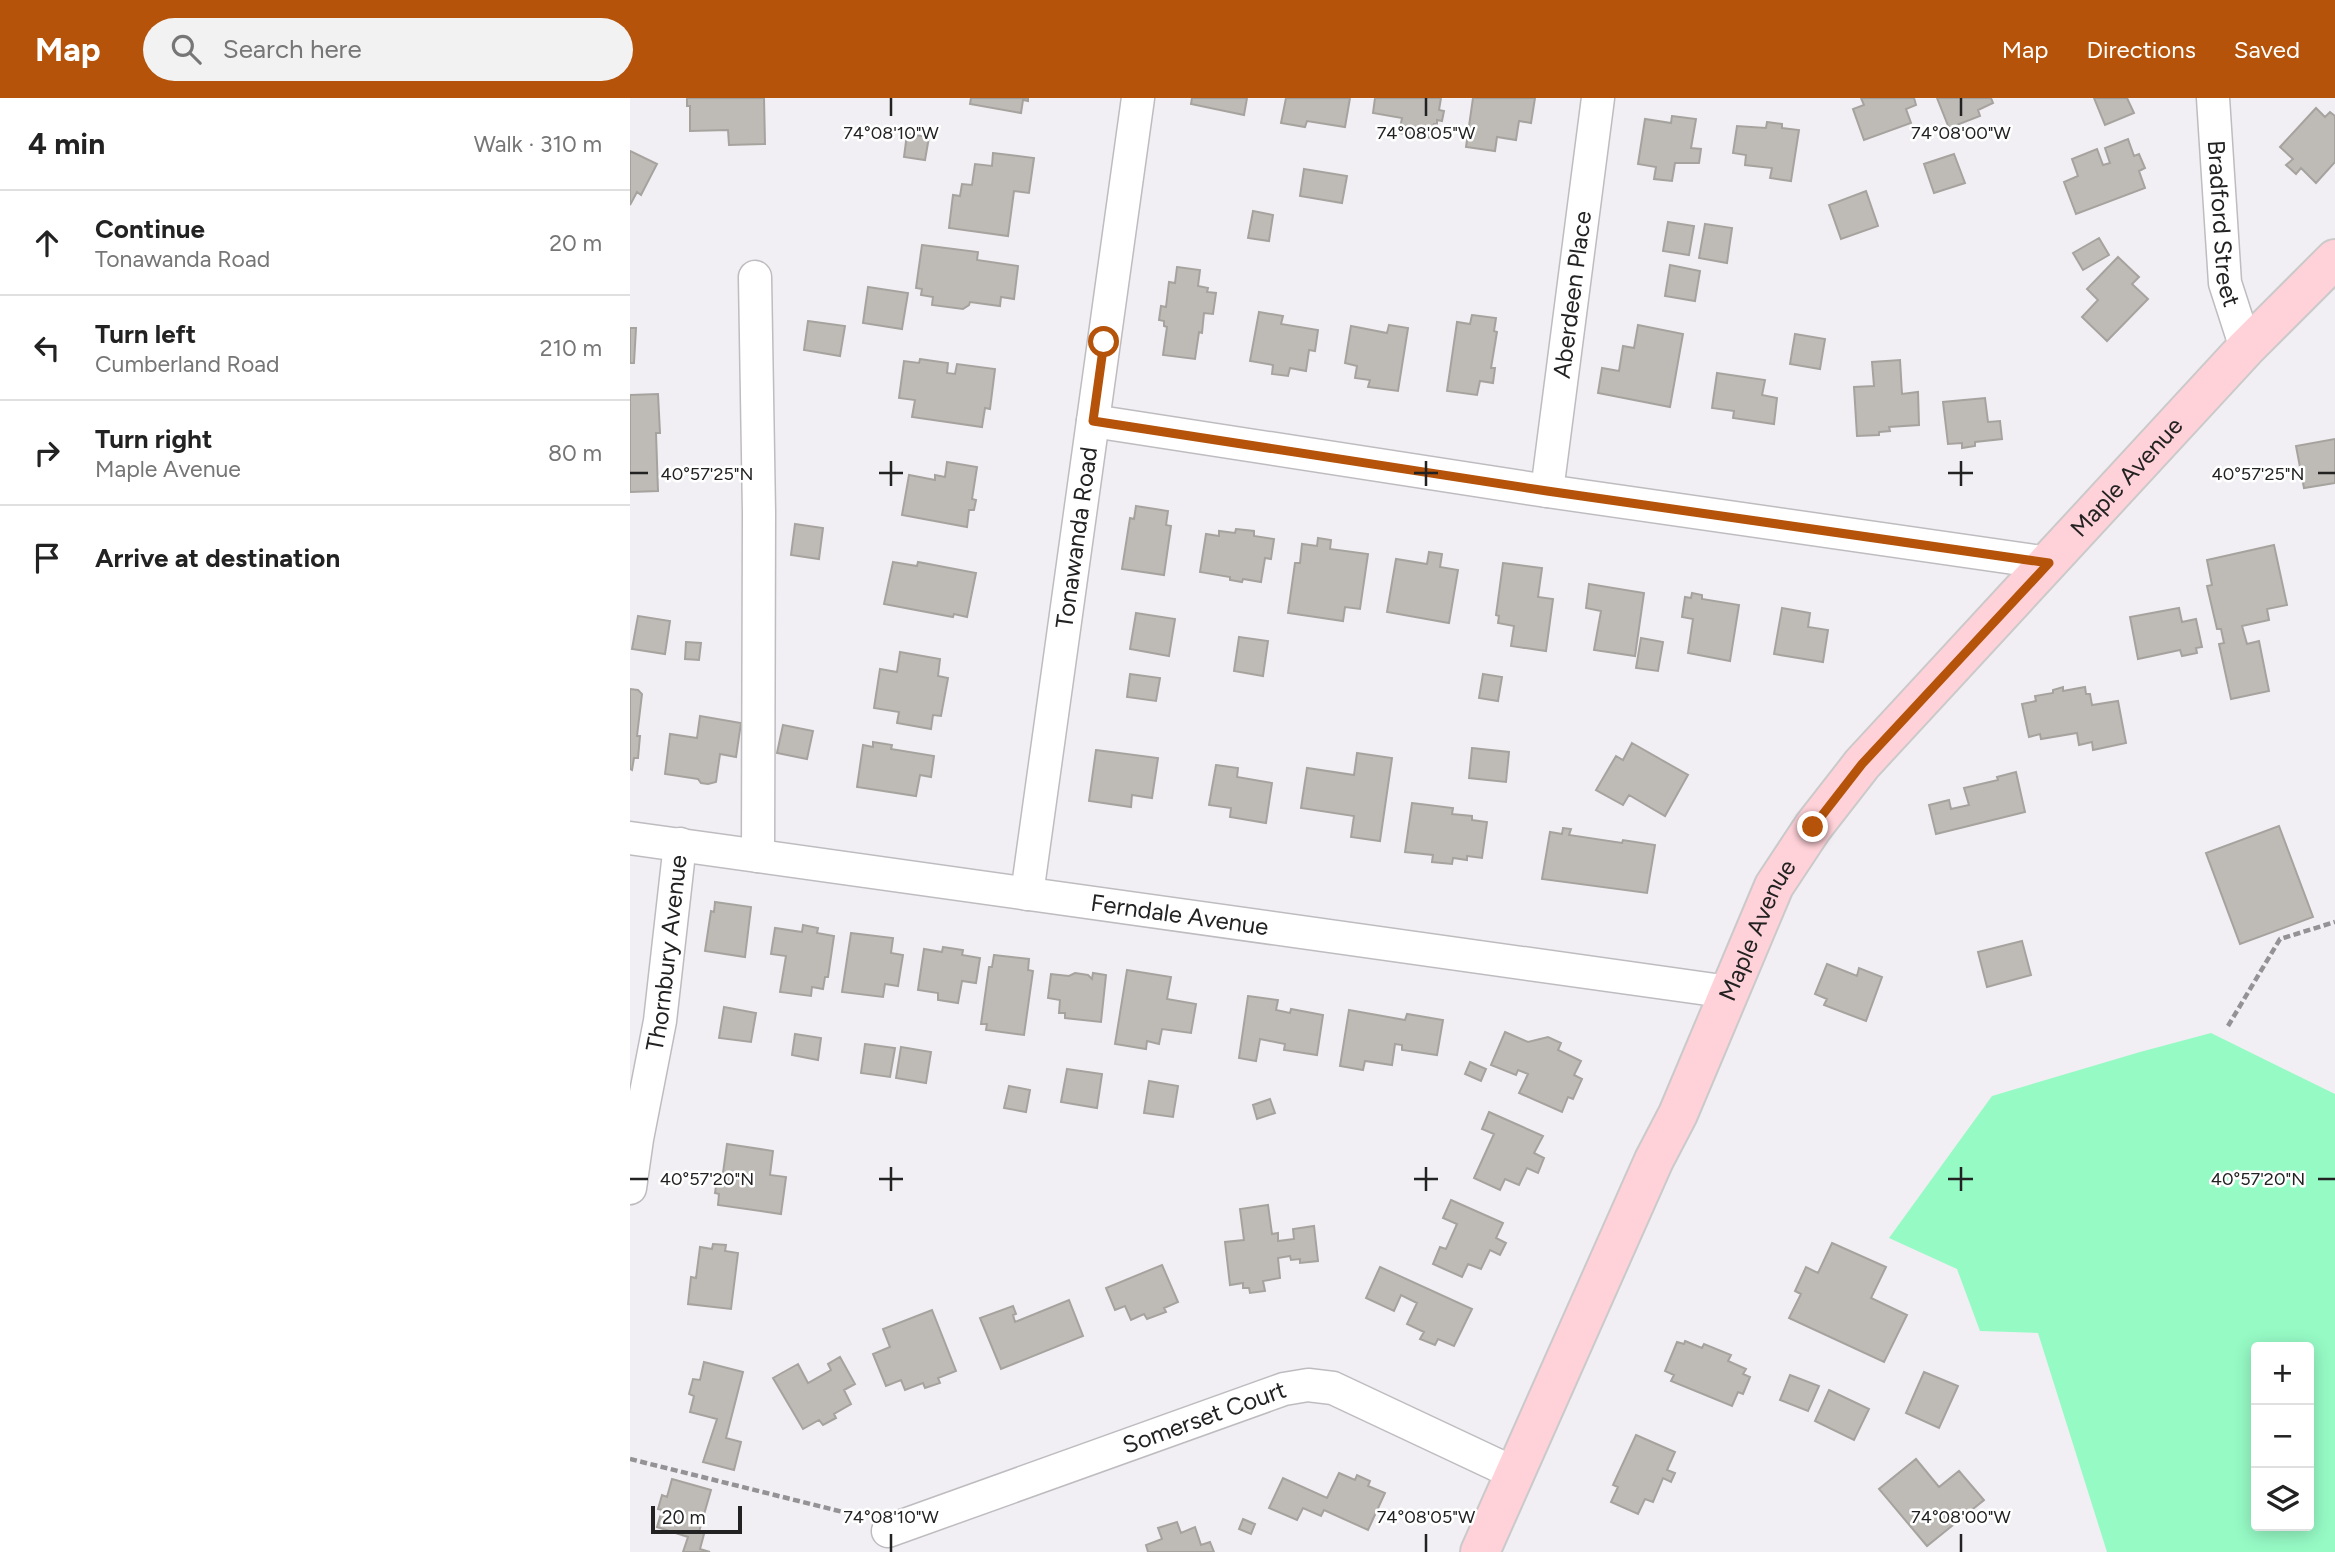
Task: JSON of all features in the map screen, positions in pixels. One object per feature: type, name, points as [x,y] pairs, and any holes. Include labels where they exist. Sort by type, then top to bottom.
[{"type":"main road","name":"Maple Avenue","points":[[1480,1552],[1654,1160],[1678,1114],[1774,886],[1813,827],[1862,764],[2246,348],[2335,259]]},
{"type":"street","name":"Tonawanda Road","points":[[1027,894],[1138,98]]},
{"type":"street","name":"Aberdeen Place","points":[[1547,491],[1598,98]]},
{"type":"street","name":"Bradford Street","points":[[2213,98],[2225,283],[2246,348]]},
{"type":"street","points":[[755,277],[759,513],[758,856]]},
{"type":"street","points":[[1093,421],[1547,491],[2049,563]]},
{"type":"street","name":"Ferndale Avenue","points":[[630,838],[1729,992]]},
{"type":"street","name":"Thornbury Avenue","points":[[630,1188],[660,1021],[680,844]]},
{"type":"street","name":"Somerset Court","points":[[895,1529],[1284,1389],[1308,1385],[1334,1388],[1514,1473]]},
{"type":"path","points":[[2228,1026],[2280,939],[2335,922]]},
{"type":"path","points":[[630,1459],[895,1529]]},
{"type":"green space","points":[[2211,1033],[2335,1094],[2335,1552],[2107,1552],[2038,1333],[1980,1331],[1957,1269],[1889,1238],[1992,1096]]},
{"type":"building","points":[[687,98],[764,98],[765,144],[729,145],[728,130],[690,131],[690,106],[687,106]]},
{"type":"building","points":[[971,98],[1028,98],[1028,101],[1023,100],[1021,113],[970,104]]},
{"type":"building","points":[[1192,98],[1247,98],[1244,115],[1191,104]]},
{"type":"building","points":[[1286,98],[1350,98],[1345,127],[1307,121],[1305,127],[1281,123]]},
{"type":"building","points":[[1375,98],[1441,98],[1439,110],[1444,111],[1442,121],[1437,120],[1437,124],[1434,124],[1432,138],[1399,133],[1402,118],[1373,113]]},
{"type":"building","points":[[1473,98],[1535,98],[1531,123],[1519,121],[1516,140],[1497,137],[1495,151],[1466,147]]},
{"type":"building","points":[[1861,98],[1914,98],[1916,105],[1906,109],[1911,123],[1864,140],[1853,109],[1864,105]]},
{"type":"building","points":[[1937,98],[1991,98],[1993,103],[1978,110],[1980,116],[1949,128]]},
{"type":"building","points":[[2094,98],[2127,98],[2134,113],[2105,125]]},
{"type":"building","points":[[2316,108],[2325,117],[2330,112],[2335,116],[2335,162],[2316,183],[2301,168],[2296,174],[2286,165],[2293,159],[2280,147]]},
{"type":"building","points":[[1672,116],[1696,119],[1691,148],[1701,149],[1699,163],[1675,163],[1672,181],[1654,179],[1656,167],[1638,164],[1645,119],[1671,123]]},
{"type":"building","points":[[1767,122],[1782,124],[1782,128],[1799,130],[1791,181],[1770,178],[1772,168],[1745,165],[1746,155],[1733,153],[1737,126],[1766,128]]},
{"type":"building","points":[[907,134],[929,137],[925,160],[904,157]]},
{"type":"building","points":[[2128,139],[2134,156],[2139,154],[2145,168],[2139,171],[2145,188],[2076,214],[2064,182],[2078,176],[2072,159],[2097,149],[2103,165],[2110,163],[2105,148]]},
{"type":"building","points":[[630,151],[657,164],[641,195],[637,192],[630,205]]},
{"type":"building","points":[[993,153],[1034,158],[1029,193],[1014,191],[1008,236],[949,228],[953,195],[960,196],[962,184],[972,185],[975,164],[992,166]]},
{"type":"building","points":[[1954,154],[1965,183],[1934,193],[1924,164]]},
{"type":"building","points":[[1304,169],[1347,176],[1342,203],[1300,196]]},
{"type":"building","points":[[1866,191],[1878,226],[1841,239],[1829,205]]},
{"type":"building","points":[[1253,211],[1273,215],[1269,241],[1248,238]]},
{"type":"building","points":[[1668,222],[1694,226],[1689,255],[1663,251]]},
{"type":"building","points":[[1705,224],[1732,228],[1727,263],[1699,258]]},
{"type":"building","points":[[2099,238],[2109,255],[2083,270],[2073,253]]},
{"type":"building","points":[[922,245],[978,252],[977,260],[1018,266],[1014,299],[1001,297],[1000,306],[970,302],[963,309],[932,305],[933,297],[921,295],[922,289],[916,288]]},
{"type":"building","points":[[2118,257],[2139,277],[2132,284],[2148,299],[2107,341],[2082,317],[2098,300],[2087,289]]},
{"type":"building","points":[[1670,265],[1700,271],[1695,301],[1665,296]]},
{"type":"building","points":[[1177,267],[1200,270],[1198,286],[1208,288],[1207,292],[1216,293],[1213,314],[1204,313],[1195,359],[1163,355],[1167,327],[1164,326],[1164,321],[1159,320],[1161,306],[1166,307],[1169,282],[1175,283]]},
{"type":"building","points":[[868,287],[908,293],[902,329],[863,323]]},
{"type":"building","points":[[1259,312],[1283,316],[1281,324],[1318,330],[1315,351],[1309,350],[1306,371],[1290,368],[1288,376],[1272,374],[1273,365],[1250,361]]},
{"type":"building","points":[[1472,315],[1496,318],[1494,331],[1497,332],[1491,368],[1495,368],[1493,383],[1480,381],[1477,395],[1447,391],[1457,322],[1470,324]]},
{"type":"building","points":[[808,321],[845,326],[840,356],[804,350]]},
{"type":"building","points":[[1389,325],[1408,328],[1398,391],[1368,387],[1370,380],[1355,378],[1357,366],[1345,363],[1351,326],[1387,333]]},
{"type":"building","points":[[1638,325],[1683,334],[1670,407],[1598,393],[1602,368],[1619,371],[1623,346],[1634,348]]},
{"type":"building","points":[[630,328],[636,328],[634,363],[630,363]]},
{"type":"building","points":[[1795,334],[1825,339],[1820,369],[1790,364]]},
{"type":"building","points":[[920,359],[948,363],[947,373],[955,374],[957,364],[995,369],[990,409],[985,408],[982,427],[912,417],[915,400],[899,398],[904,361],[919,363]]},
{"type":"building","points":[[1900,360],[1902,394],[1918,392],[1919,425],[1889,427],[1890,431],[1879,432],[1879,435],[1857,436],[1854,387],[1874,386],[1872,362]]},
{"type":"building","points":[[1717,373],[1765,380],[1762,395],[1777,398],[1774,424],[1733,418],[1734,411],[1712,408]]},
{"type":"building","points":[[658,394],[658,491],[630,492],[630,395]]},
{"type":"building","points":[[1985,398],[1988,422],[2000,421],[2002,439],[1975,442],[1975,446],[1962,448],[1962,443],[1948,444],[1943,402]]},
{"type":"building","points":[[2335,439],[2335,483],[2304,488],[2296,446]]},
{"type":"building","points":[[947,462],[977,467],[972,499],[976,500],[974,510],[969,510],[967,527],[902,515],[909,475],[935,480],[935,475],[945,477]]},
{"type":"building","points":[[1136,506],[1168,511],[1166,525],[1171,526],[1164,575],[1122,569],[1130,518],[1134,519]]},
{"type":"building","points":[[795,524],[823,528],[819,559],[791,555]]},
{"type":"building","points":[[1236,529],[1254,531],[1254,536],[1274,539],[1271,559],[1265,558],[1261,582],[1243,579],[1242,582],[1200,572],[1206,534],[1219,536],[1219,531],[1235,533]]},
{"type":"building","points":[[1318,538],[1331,540],[1330,549],[1368,554],[1360,609],[1345,607],[1343,621],[1288,613],[1295,563],[1300,563],[1302,544],[1317,546]]},
{"type":"building","points":[[2274,545],[2287,605],[2267,609],[2269,620],[2242,626],[2247,644],[2259,641],[2269,691],[2231,699],[2219,644],[2224,643],[2221,629],[2217,629],[2207,586],[2212,585],[2207,560]]},
{"type":"building","points":[[1429,552],[1442,554],[1440,567],[1458,570],[1449,623],[1387,612],[1396,559],[1427,564]]},
{"type":"building","points":[[893,562],[917,566],[918,562],[976,573],[967,617],[954,614],[953,617],[884,604]]},
{"type":"building","points":[[1503,563],[1542,568],[1538,597],[1553,599],[1546,651],[1511,646],[1514,626],[1498,623],[1499,616],[1496,615]]},
{"type":"building","points":[[1589,584],[1644,593],[1635,656],[1594,650],[1601,611],[1586,608]]},
{"type":"building","points":[[1692,593],[1702,595],[1702,599],[1739,605],[1730,661],[1688,653],[1693,619],[1682,617],[1685,597],[1691,598]]},
{"type":"building","points":[[1782,608],[1810,613],[1808,627],[1828,630],[1823,662],[1774,654]]},
{"type":"building","points":[[2179,608],[2182,622],[2196,619],[2202,647],[2196,648],[2197,653],[2182,656],[2180,650],[2138,659],[2130,617]]},
{"type":"building","points":[[1136,613],[1175,619],[1169,656],[1130,649]]},
{"type":"building","points":[[638,616],[670,621],[665,654],[632,649]]},
{"type":"building","points":[[1239,637],[1268,641],[1263,676],[1234,671]]},
{"type":"building","points":[[1641,638],[1663,642],[1658,671],[1636,668]]},
{"type":"building","points":[[686,642],[701,643],[699,660],[685,659]]},
{"type":"building","points":[[900,652],[940,659],[938,676],[948,678],[941,716],[933,715],[931,729],[897,723],[899,712],[874,708],[880,669],[897,672]]},
{"type":"building","points":[[1130,674],[1160,678],[1156,701],[1127,697]]},
{"type":"building","points":[[1483,674],[1502,677],[1498,701],[1479,698]]},
{"type":"building","points":[[2063,687],[2063,691],[2085,687],[2086,694],[2090,694],[2092,705],[2118,701],[2126,743],[2093,750],[2092,742],[2079,745],[2077,733],[2041,739],[2040,734],[2029,737],[2022,704],[2036,701],[2035,696],[2053,693],[2053,690]]},
{"type":"building","points":[[630,689],[638,690],[642,694],[637,736],[640,736],[638,758],[634,758],[632,770],[630,769]]},
{"type":"building","points":[[700,716],[741,723],[736,757],[720,754],[716,782],[708,784],[701,783],[698,779],[665,774],[670,734],[697,738]]},
{"type":"building","points":[[783,725],[813,731],[807,759],[777,753]]},
{"type":"building","points":[[873,742],[892,745],[891,749],[934,756],[931,777],[920,775],[916,796],[857,787],[863,745],[873,747]]},
{"type":"building","points":[[1632,743],[1688,775],[1665,816],[1629,795],[1623,805],[1596,790],[1616,756],[1623,760]]},
{"type":"building","points":[[1472,748],[1509,752],[1506,782],[1469,778]]},
{"type":"building","points":[[1096,750],[1158,758],[1152,798],[1132,795],[1131,807],[1089,801]]},
{"type":"building","points":[[1357,753],[1392,758],[1380,841],[1351,837],[1354,816],[1301,808],[1307,768],[1354,775]]},
{"type":"building","points":[[1216,765],[1238,768],[1237,777],[1272,783],[1266,823],[1230,817],[1231,808],[1209,805]]},
{"type":"building","points":[[2016,772],[2025,812],[1936,834],[1929,805],[1949,800],[1951,809],[1969,805],[1964,788],[1998,780],[1997,777]]},
{"type":"building","points":[[1412,803],[1453,808],[1452,814],[1472,816],[1472,820],[1487,822],[1482,858],[1453,858],[1452,864],[1432,862],[1433,855],[1405,852]]},
{"type":"building","points":[[2279,826],[2313,917],[2240,944],[2206,853]]},
{"type":"building","points":[[1563,828],[1571,829],[1569,835],[1655,845],[1647,893],[1542,879],[1550,832],[1562,834]]},
{"type":"building","points":[[715,902],[751,907],[745,957],[705,951],[711,911],[714,912]]},
{"type":"building","points":[[803,925],[818,928],[817,933],[834,936],[828,977],[825,977],[823,989],[812,987],[811,996],[780,992],[786,956],[771,954],[775,928],[802,932]]},
{"type":"building","points":[[851,933],[893,938],[891,953],[903,955],[898,986],[885,984],[883,997],[842,992]]},
{"type":"building","points":[[2022,941],[2031,975],[1987,987],[1978,952]]},
{"type":"building","points":[[943,947],[963,950],[962,955],[980,958],[976,983],[962,981],[958,1003],[938,1000],[938,993],[918,990],[924,949],[942,952]]},
{"type":"building","points":[[994,955],[1029,959],[1028,970],[1033,971],[1024,1035],[986,1030],[987,1024],[981,1024],[989,967],[992,967]]},
{"type":"building","points":[[1827,964],[1857,976],[1859,968],[1882,977],[1866,1021],[1824,1005],[1827,999],[1815,994]]},
{"type":"building","points":[[1127,970],[1171,977],[1167,999],[1196,1004],[1191,1033],[1162,1029],[1159,1044],[1147,1041],[1146,1049],[1115,1044]]},
{"type":"building","points":[[1075,973],[1088,975],[1092,979],[1093,973],[1106,975],[1101,1022],[1065,1018],[1065,1013],[1059,1013],[1060,1000],[1048,998],[1051,974],[1069,976]]},
{"type":"building","points":[[1248,996],[1278,1000],[1276,1010],[1290,1013],[1291,1009],[1323,1015],[1317,1055],[1284,1050],[1285,1044],[1260,1039],[1256,1061],[1239,1058]]},
{"type":"building","points":[[724,1007],[756,1013],[751,1042],[719,1038]]},
{"type":"building","points":[[1349,1010],[1405,1020],[1407,1014],[1443,1020],[1437,1055],[1402,1050],[1402,1045],[1395,1044],[1392,1065],[1365,1061],[1363,1070],[1340,1066]]},
{"type":"building","points":[[1505,1032],[1528,1042],[1548,1037],[1561,1043],[1558,1050],[1581,1061],[1574,1075],[1582,1079],[1573,1099],[1568,1097],[1562,1112],[1519,1093],[1528,1074],[1518,1070],[1516,1075],[1491,1065]]},
{"type":"building","points":[[795,1034],[821,1038],[818,1060],[792,1055]]},
{"type":"building","points":[[865,1044],[895,1048],[890,1077],[861,1073]]},
{"type":"building","points":[[901,1047],[931,1052],[926,1083],[896,1078]]},
{"type":"building","points":[[1470,1062],[1486,1069],[1481,1081],[1465,1074]]},
{"type":"building","points":[[1067,1069],[1102,1074],[1097,1108],[1061,1102]]},
{"type":"building","points":[[1149,1081],[1178,1086],[1173,1117],[1144,1113]]},
{"type":"building","points":[[1009,1086],[1030,1090],[1026,1112],[1004,1108]]},
{"type":"building","points":[[1270,1099],[1275,1113],[1257,1119],[1253,1105]]},
{"type":"building","points":[[1489,1112],[1543,1136],[1534,1153],[1544,1158],[1538,1173],[1527,1168],[1519,1185],[1505,1179],[1500,1190],[1474,1178],[1494,1134],[1482,1129]]},
{"type":"building","points":[[727,1144],[773,1151],[770,1175],[786,1177],[781,1214],[718,1205],[719,1194],[715,1193],[717,1179],[722,1180]]},
{"type":"building","points":[[1451,1200],[1503,1223],[1496,1238],[1506,1243],[1500,1255],[1490,1250],[1481,1269],[1468,1264],[1462,1277],[1433,1264],[1440,1247],[1446,1249],[1457,1224],[1443,1218]]},
{"type":"building","points":[[1268,1205],[1272,1234],[1278,1233],[1278,1241],[1294,1239],[1293,1229],[1314,1226],[1318,1261],[1300,1263],[1300,1259],[1291,1260],[1290,1256],[1278,1258],[1280,1278],[1263,1281],[1265,1291],[1250,1293],[1249,1288],[1243,1288],[1243,1283],[1230,1285],[1225,1242],[1244,1240],[1240,1209]]},
{"type":"building","points":[[1832,1243],[1886,1267],[1871,1298],[1907,1315],[1884,1362],[1789,1318],[1801,1294],[1795,1291],[1806,1267],[1818,1273]]},
{"type":"building","points":[[713,1244],[726,1245],[725,1251],[738,1253],[731,1309],[688,1304],[691,1277],[696,1278],[700,1247],[712,1249]]},
{"type":"building","points":[[1162,1265],[1178,1302],[1164,1308],[1166,1312],[1147,1319],[1144,1314],[1131,1320],[1125,1306],[1115,1310],[1106,1288]]},
{"type":"building","points":[[1380,1267],[1472,1309],[1454,1346],[1438,1339],[1435,1345],[1420,1339],[1424,1332],[1407,1324],[1417,1303],[1401,1295],[1394,1311],[1366,1298]]},
{"type":"building","points":[[1069,1300],[1083,1336],[1001,1369],[980,1318],[1013,1306],[1015,1322]]},
{"type":"building","points":[[932,1310],[956,1371],[938,1378],[940,1383],[925,1388],[923,1383],[905,1390],[901,1380],[886,1386],[873,1354],[890,1347],[883,1329]]},
{"type":"building","points":[[1685,1341],[1702,1348],[1704,1344],[1731,1355],[1728,1361],[1746,1369],[1743,1374],[1750,1377],[1743,1394],[1738,1392],[1732,1406],[1671,1381],[1674,1375],[1665,1371],[1677,1342],[1684,1344]]},
{"type":"building","points":[[840,1357],[855,1384],[844,1390],[851,1404],[834,1414],[836,1418],[823,1425],[819,1420],[803,1429],[773,1378],[798,1364],[808,1383],[831,1370],[828,1364]]},
{"type":"building","points":[[704,1362],[743,1372],[726,1438],[741,1442],[734,1470],[703,1462],[717,1419],[690,1412],[694,1396],[689,1394],[693,1379],[700,1380]]},
{"type":"building","points":[[1924,1372],[1958,1386],[1939,1428],[1906,1413]]},
{"type":"building","points":[[1790,1375],[1819,1386],[1808,1411],[1780,1400]]},
{"type":"building","points":[[1829,1390],[1869,1409],[1854,1440],[1815,1421]]},
{"type":"building","points":[[1636,1435],[1675,1452],[1667,1470],[1675,1473],[1671,1482],[1663,1478],[1653,1502],[1645,1499],[1638,1514],[1611,1502],[1618,1487],[1613,1485]]},
{"type":"building","points":[[1916,1459],[1939,1487],[1959,1471],[1984,1500],[1927,1546],[1879,1489]]},
{"type":"building","points":[[1339,1473],[1355,1480],[1357,1475],[1370,1481],[1368,1486],[1385,1493],[1368,1530],[1324,1510],[1321,1516],[1303,1508],[1297,1520],[1269,1508],[1283,1478],[1327,1498]]},
{"type":"building","points":[[672,1479],[711,1490],[699,1532],[704,1534],[700,1549],[710,1552],[683,1552],[688,1537],[657,1527],[662,1510],[658,1509],[662,1495],[667,1497]]},
{"type":"building","points":[[1243,1519],[1255,1524],[1251,1534],[1239,1529]]},
{"type":"building","points":[[1177,1522],[1181,1533],[1195,1527],[1201,1545],[1210,1542],[1214,1552],[1148,1552],[1146,1545],[1162,1539],[1158,1528]]},
{"type":"route","points":[[1104,342],[1093,421],[1547,491],[2049,563],[1862,764],[1813,827]]}]
